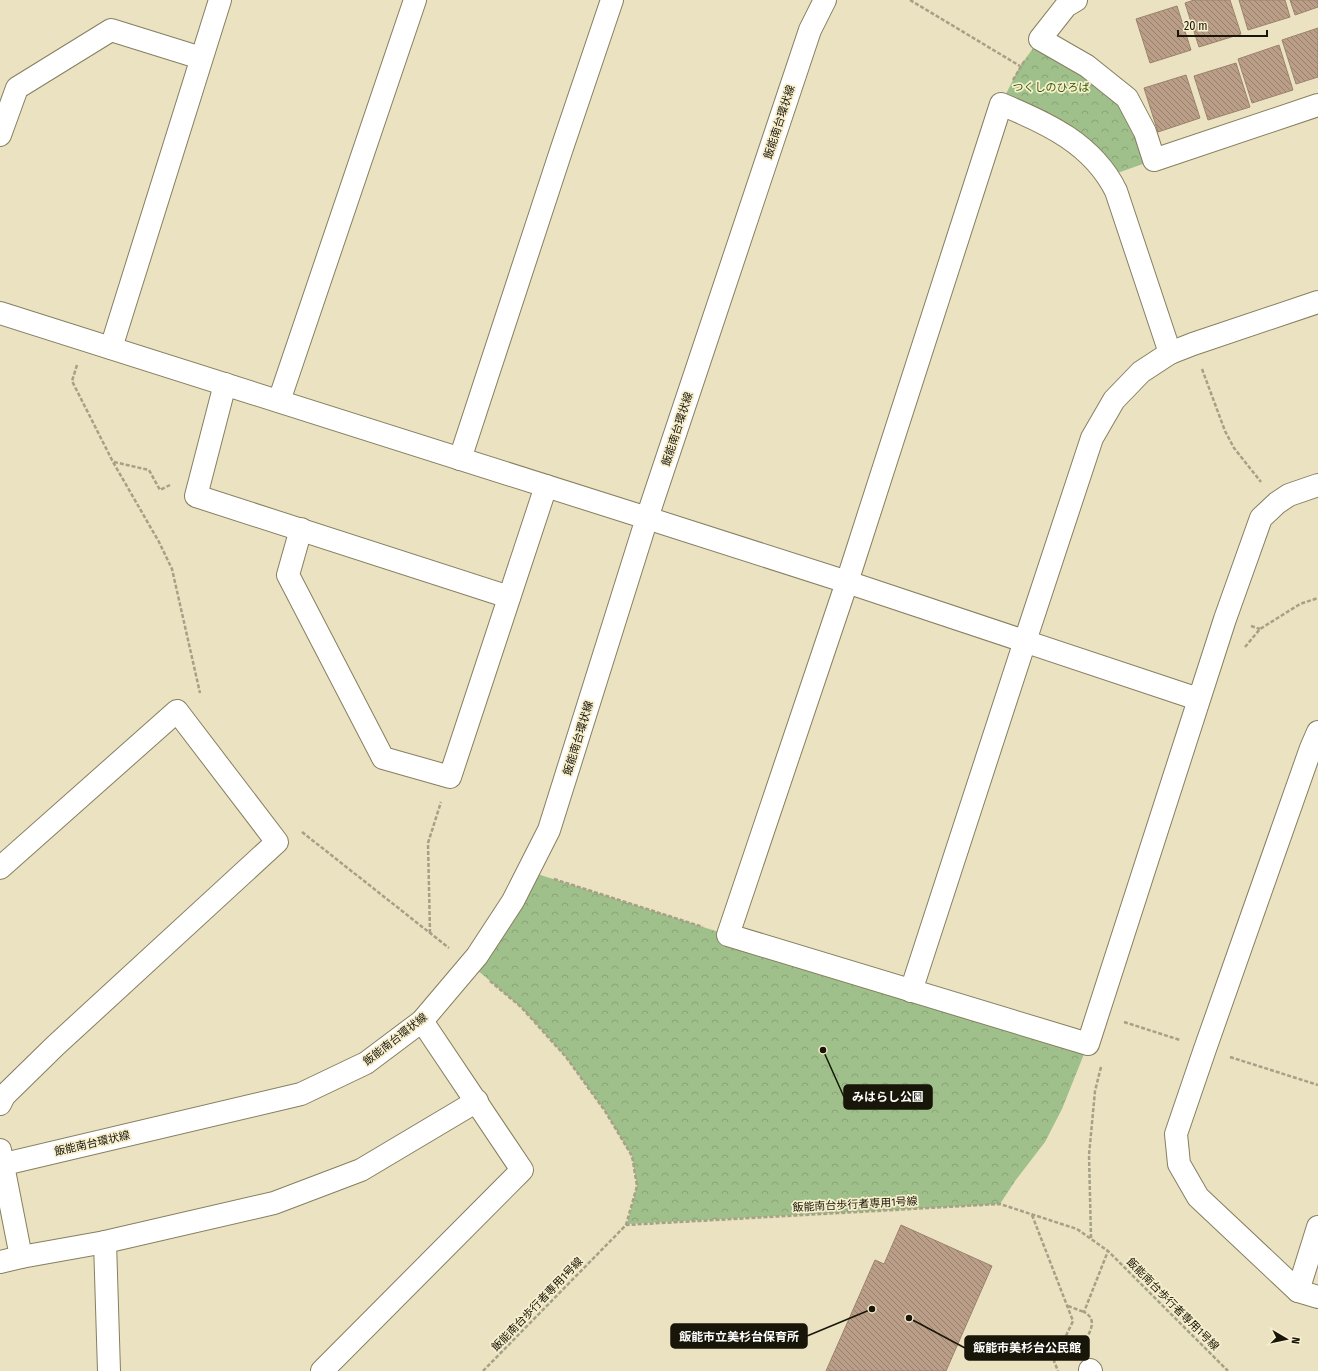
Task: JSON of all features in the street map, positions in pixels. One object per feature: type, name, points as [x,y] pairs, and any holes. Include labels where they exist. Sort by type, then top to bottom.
[{"type":"street","points":[[112,348],[220,0]]},
{"type":"street","points":[[279,401],[415,0]]},
{"type":"street","points":[[460,459],[612,0]]},
{"type":"street","name":"飯能南台環状線","points":[[1,1160],[301,1094],[366,1063],[422,1021],[477,956],[513,901],[549,830],[647,518],[810,30],[825,0]]},
{"type":"street","points":[[1076,0],[1066,6],[1040,39],[1087,66],[1127,98],[1145,132],[1154,160],[1318,105]]},
{"type":"street","points":[[0,135],[17,88],[111,30],[201,58]]},
{"type":"street","points":[[1170,353],[1116,191],[1109,176],[1084,150],[1059,131],[1027,114],[1001,104],[847,582],[728,935],[1088,1044],[1224,619],[1262,518],[1277,503],[1289,495],[1318,485]]},
{"type":"street","points":[[911,991],[1092,438],[1114,400],[1141,372],[1170,353],[1318,302]]},
{"type":"street","points":[[0,313],[847,582],[1198,699]]},
{"type":"street","points":[[225,384],[196,496],[509,597]]},
{"type":"street","points":[[301,529],[288,575],[383,758],[450,777],[546,486]]},
{"type":"street","points":[[0,868],[177,710],[277,842],[55,1046],[4,1096],[0,1104]]},
{"type":"street","points":[[1308,1294],[1198,1197],[1179,1164],[1176,1134],[1204,1048],[1316,746]]},
{"type":"street","points":[[322,1371],[522,1170],[422,1021]]},
{"type":"street","points":[[0,1262],[105,1242],[274,1203],[361,1170],[477,1101]]},
{"type":"street","points":[[1,1160],[21,1257]]},
{"type":"street","points":[[1308,1294],[1318,1227]]},
{"type":"street","points":[[105,1242],[109,1371]]},
{"type":"path","points":[[910,0],[1020,66]]},
{"type":"path","points":[[1001,104],[1020,66],[1040,39]]},
{"type":"path","points":[[84,339],[72,381],[113,462],[159,542],[172,569],[200,693]]},
{"type":"path","points":[[1193,344],[1225,431],[1234,448],[1277,503]]},
{"type":"path","points":[[113,462],[149,470],[160,490],[181,480],[200,484]]},
{"type":"path","points":[[430,934],[428,843],[450,777]]},
{"type":"path","points":[[296,827],[470,964],[521,1007],[566,1057],[605,1111],[632,1156],[636,1186],[626,1225]]},
{"type":"path","points":[[528,871],[728,935]]},
{"type":"path","points":[[1091,1239],[1089,1155],[1095,1091],[1103,1061]]},
{"type":"path","name":"飯能南台歩行者専用1号線","points":[[483,1371],[626,1225],[1000,1204],[1077,1229],[1108,1250],[1228,1371]]},
{"type":"path","points":[[1032,1215],[1073,1321],[1054,1361],[1058,1371]]},
{"type":"path","points":[[1084,1312],[1108,1250]]},
{"type":"path","points":[[1068,1306],[1090,1315],[1092,1320],[1092,1326],[1078,1358],[1078,1362],[1090,1371]]},
{"type":"green space","name":"つくしのひろば","points":[[1040,39],[1127,98],[1154,160],[1109,176],[1001,104],[1020,66]]},
{"type":"green space","points":[[528,871],[728,935],[1088,1044],[1062,1109],[1045,1142],[1015,1181],[1000,1204],[627,1224],[637,1186],[632,1156],[605,1111],[566,1057],[521,1007],[470,964]]},
{"type":"building","points":[[1194,0],[1230,0],[1241,34],[1199,47],[1185,3]]},
{"type":"building","points":[[1239,0],[1285,0],[1290,17],[1248,30]]},
{"type":"building","points":[[1290,0],[1318,0],[1318,7],[1295,15]]},
{"type":"building","points":[[1177,6],[1191,50],[1150,63],[1136,19]]},
{"type":"building","points":[[1318,28],[1318,77],[1296,84],[1282,40]]},
{"type":"building","points":[[1279,45],[1293,90],[1252,103],[1238,59]]},
{"type":"building","points":[[1236,63],[1250,107],[1208,120],[1194,76]]},
{"type":"building","points":[[1186,75],[1200,118],[1158,132],[1144,88]]},
{"type":"building","points":[[901,1225],[992,1266],[946,1371],[826,1371],[875,1260],[884,1264]]},
{"type":"place","name":"みはらし公園","points":[[823,1050]]},
{"type":"place","name":"飯能市立美杉台保育所","points":[[872,1309]]},
{"type":"place","name":"飯能市美杉台公民館","points":[[909,1318]]}]
